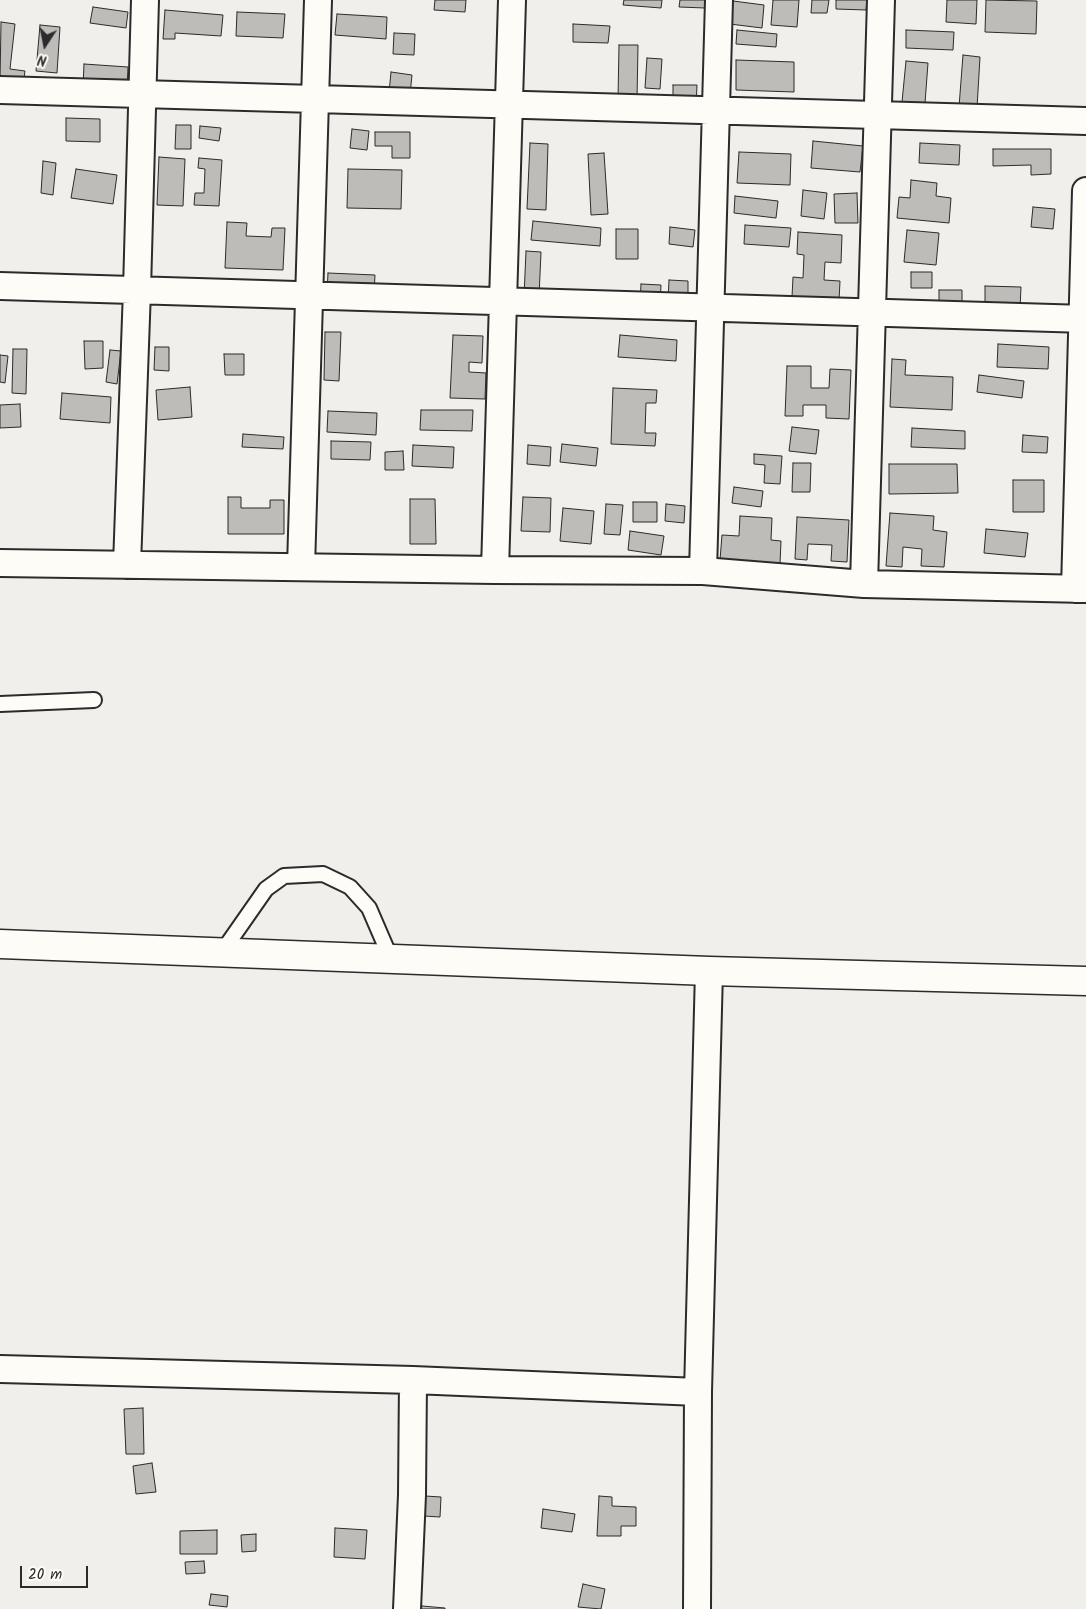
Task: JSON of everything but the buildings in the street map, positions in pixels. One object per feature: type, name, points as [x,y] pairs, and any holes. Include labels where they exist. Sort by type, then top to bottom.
[{"type":"highway","points":[[0,944],[709,971],[1086,981]]},
{"type":"street","points":[[127,565],[145,0]]},
{"type":"street","points":[[301,567],[318,0]]},
{"type":"street","points":[[495,570],[512,0]]},
{"type":"street","points":[[702,571],[719,0]]},
{"type":"street","points":[[864,584],[881,0]]},
{"type":"street","points":[[0,90],[1086,121]]},
{"type":"street","points":[[0,563],[702,571],[864,584],[1080,589],[1086,191]]},
{"type":"street","points":[[0,286],[1084,319]]},
{"type":"street","points":[[697,1609],[698,1392],[709,971]]},
{"type":"street","points":[[0,1370],[413,1380],[698,1392]]},
{"type":"street","points":[[407,1609],[412,1495],[413,1380]]},
{"type":"lane","points":[[0,704],[94,700]]},
{"type":"lane","points":[[222,952],[266,889],[284,876],[323,874],[350,887],[369,908],[392,959]]}]
